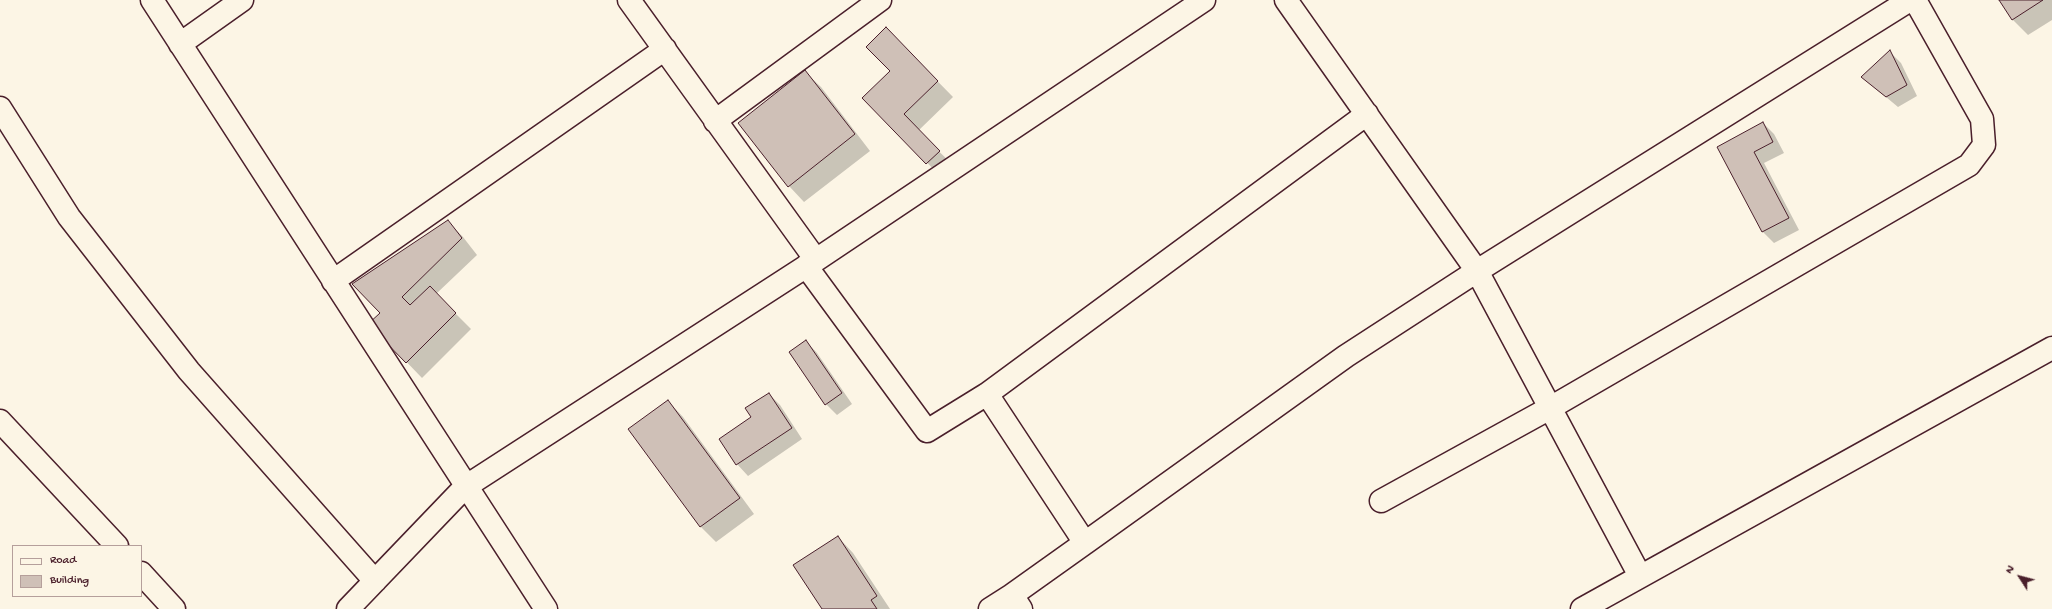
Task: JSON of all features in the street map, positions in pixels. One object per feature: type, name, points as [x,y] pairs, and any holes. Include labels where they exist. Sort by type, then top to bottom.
[{"type":"street","points":[[152,0],[465,487],[546,609]]},
{"type":"street","points":[[180,44],[242,0]]},
{"type":"street","points":[[629,0],[715,121],[927,432],[987,394],[1367,114]]},
{"type":"street","points":[[348,609],[465,487],[811,263],[1204,0]]},
{"type":"street","points":[[1286,0],[1477,271],[1640,576]]},
{"type":"street","points":[[990,609],[1016,602],[1085,543],[1346,356],[1477,271],[1910,0]]},
{"type":"street","points":[[1381,501],[1550,408],[1968,165],[1984,145],[1982,119],[1916,0]]},
{"type":"street","points":[[715,121],[866,4]]},
{"type":"street","points":[[333,281],[665,49]]},
{"type":"street","points":[[0,108],[68,217],[189,371],[375,581]]},
{"type":"street","points":[[1582,609],[2052,348]]},
{"type":"street","points":[[987,394],[1085,543]]},
{"type":"street","points":[[0,421],[116,545]]},
{"type":"street","points":[[142,574],[174,609]]},
{"type":"building","points":[[1999,0],[2043,0],[2012,20]]},
{"type":"building","points":[[886,27],[938,81],[904,114],[940,151],[926,164],[862,98],[890,71],[866,47]]},
{"type":"building","points":[[1890,50],[1907,85],[1886,97],[1861,77]]},
{"type":"building","points":[[805,70],[855,134],[788,187],[738,123]]},
{"type":"building","points":[[1763,122],[1773,142],[1754,152],[1789,218],[1762,232],[1717,147]]},
{"type":"building","points":[[448,220],[462,238],[402,297],[410,305],[430,286],[456,313],[406,363],[368,324],[380,313],[352,284]]},
{"type":"building","points":[[806,340],[842,393],[825,405],[789,352]]},
{"type":"building","points":[[769,393],[792,428],[736,465],[719,439],[751,417],[745,408]]},
{"type":"building","points":[[668,400],[740,498],[700,527],[628,429]]},
{"type":"building","points":[[838,536],[877,596],[871,600],[877,609],[822,609],[793,565]]}]
